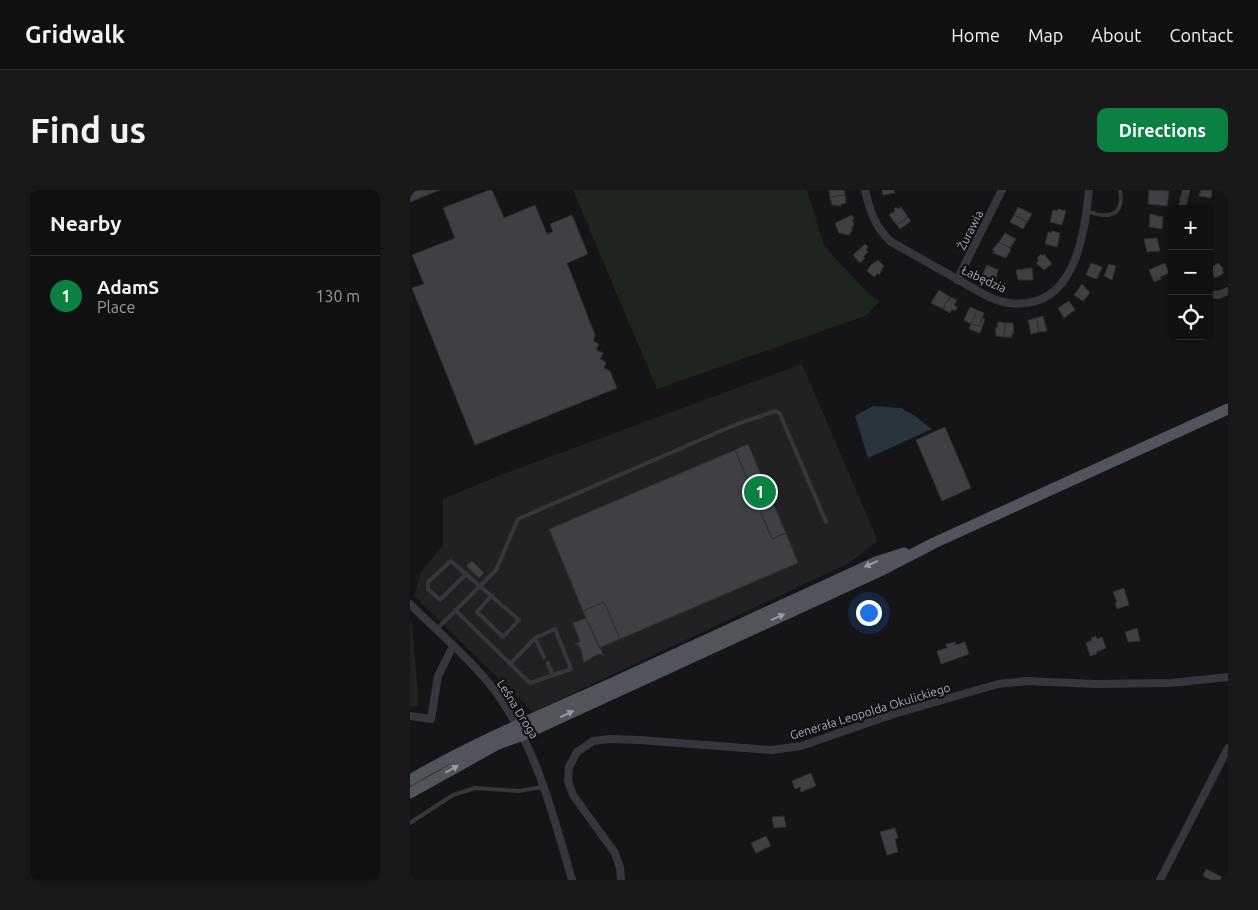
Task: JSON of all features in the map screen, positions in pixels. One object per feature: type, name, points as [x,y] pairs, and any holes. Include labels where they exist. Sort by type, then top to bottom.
[{"type":"main road","points":[[410,793],[489,749],[880,571],[934,543],[1228,409]]},
{"type":"main road","points":[[410,780],[517,724],[664,660],[876,562],[934,543]]},
{"type":"street","name":"Łabędzia","points":[[865,190],[870,211],[879,230],[890,241],[989,297],[1009,303],[1030,302],[1046,297],[1060,286],[1070,272],[1079,250],[1089,190]]},
{"type":"street","name":"Żurawia","points":[[957,280],[1002,190]]},
{"type":"street","points":[[1183,205],[1186,190]]},
{"type":"street","points":[[1213,294],[1218,295],[1228,291]]},
{"type":"street","name":"Leśna Droga","points":[[410,604],[488,682],[517,724],[544,786],[572,880]]},
{"type":"street","points":[[410,716],[431,719],[438,676],[453,646]]},
{"type":"street","name":"Generała Leopolda Okulickiego","points":[[621,880],[620,868],[615,853],[573,795],[568,781],[569,767],[576,752],[593,741],[609,739],[639,740],[771,750],[801,746],[894,714],[998,684],[1027,681],[1095,684],[1171,683],[1228,677]]},
{"type":"street","points":[[1160,880],[1228,748]]},
{"type":"lane","points":[[1087,211],[1099,216],[1107,216],[1114,213],[1120,206],[1120,190]]},
{"type":"lane","points":[[436,630],[496,570],[518,518],[737,424],[776,411],[780,414],[826,522]]},
{"type":"lane","points":[[466,574],[440,600],[428,589],[428,582],[451,561],[492,596],[519,620],[503,637],[476,612],[492,596]]},
{"type":"lane","points":[[455,610],[511,662],[530,683],[570,668],[555,630],[535,638],[511,662]]},
{"type":"lane","points":[[535,638],[544,657]]},
{"type":"lane","points":[[548,663],[552,674]]},
{"type":"lane","points":[[410,824],[453,795],[475,788],[518,791],[544,786]]},
{"type":"shaded area","points":[[573,190],[807,190],[824,246],[868,293],[880,301],[865,316],[657,389]]},
{"type":"shaded area","points":[[802,364],[878,541],[849,563],[533,712],[414,596],[421,572],[443,545],[443,499],[498,476]]},
{"type":"shaded area","points":[[873,406],[901,408],[932,429],[868,458],[855,416]]},
{"type":"shaded area","points":[[410,621],[412,623],[419,707],[410,706]]},
{"type":"building","points":[[410,190],[440,190],[410,202]]},
{"type":"building","points":[[492,190],[504,218],[535,205],[547,234],[553,232],[550,224],[572,215],[588,254],[567,263],[595,335],[593,341],[599,344],[596,350],[603,353],[600,359],[606,362],[604,368],[610,371],[617,388],[475,445],[412,288],[424,284],[412,255],[455,238],[443,208]]},
{"type":"building","points":[[829,190],[844,190],[845,195],[830,197]]},
{"type":"building","points":[[882,190],[894,190],[895,193],[883,195]]},
{"type":"building","points":[[1149,190],[1169,191],[1167,206],[1148,204]]},
{"type":"building","points":[[1201,190],[1212,190],[1211,198],[1199,196]]},
{"type":"building","points":[[845,195],[846,203],[841,204],[841,206],[832,205],[830,197]]},
{"type":"building","points":[[896,207],[898,209],[901,207],[908,217],[897,225],[889,215],[895,211]]},
{"type":"building","points":[[1018,207],[1032,214],[1027,222],[1014,215]]},
{"type":"building","points":[[1058,209],[1066,211],[1062,225],[1050,222],[1053,210],[1057,211]]},
{"type":"building","points":[[1150,214],[1163,217],[1162,229],[1149,227]]},
{"type":"building","points":[[852,215],[854,225],[852,226],[852,231],[849,235],[839,233],[835,223]]},
{"type":"building","points":[[1014,215],[1027,222],[1023,229],[1010,222]]},
{"type":"building","points":[[908,217],[911,221],[900,229],[897,225]]},
{"type":"building","points":[[1052,231],[1060,233],[1057,247],[1045,244],[1048,232],[1051,233]]},
{"type":"building","points":[[1005,233],[1016,239],[1010,248],[999,242]]},
{"type":"building","points":[[1157,238],[1160,251],[1147,252],[1144,239]]},
{"type":"building","points":[[999,242],[1011,249],[1006,258],[993,253],[994,251],[992,250]]},
{"type":"building","points":[[865,244],[868,247],[866,250],[868,252],[860,263],[853,255]]},
{"type":"building","points":[[1041,254],[1043,256],[1044,254],[1052,264],[1044,270],[1036,263],[1039,260],[1037,258]]},
{"type":"building","points":[[878,260],[884,266],[879,275],[878,273],[874,277],[867,271]]},
{"type":"building","points":[[1091,263],[1102,267],[1097,279],[1086,275]]},
{"type":"building","points":[[1165,263],[1168,273],[1154,282],[1149,270]]},
{"type":"building","points":[[1218,263],[1223,268],[1224,273],[1215,278],[1213,266]]},
{"type":"building","points":[[1109,264],[1116,266],[1112,280],[1104,276]]},
{"type":"building","points":[[987,265],[998,270],[995,282],[982,276]]},
{"type":"building","points":[[1032,268],[1033,280],[1018,280],[1016,270]]},
{"type":"building","points":[[1082,284],[1090,293],[1083,301],[1074,295]]},
{"type":"building","points":[[939,290],[950,297],[943,309],[931,303]]},
{"type":"building","points":[[950,297],[957,300],[954,305],[957,307],[955,311],[952,309],[950,313],[943,309]]},
{"type":"building","points":[[1069,301],[1075,310],[1064,318],[1058,308]]},
{"type":"building","points":[[970,307],[977,310],[971,324],[964,320]]},
{"type":"building","points":[[977,310],[984,313],[979,326],[971,324]]},
{"type":"building","points":[[1043,316],[1047,331],[1039,332],[1036,318]]},
{"type":"building","points":[[982,318],[985,319],[980,333],[969,329],[971,324],[979,326]]},
{"type":"building","points":[[1036,318],[1039,332],[1031,334],[1028,320]]},
{"type":"building","points":[[998,322],[1005,323],[1004,337],[996,336],[995,328],[997,328]]},
{"type":"building","points":[[1005,323],[1013,323],[1014,334],[1012,333],[1012,337],[1004,337]]},
{"type":"building","points":[[945,427],[971,488],[942,501],[916,440]]},
{"type":"building","points":[[748,444],[786,533],[772,539],[735,450]]},
{"type":"building","points":[[735,450],[772,539],[786,533],[798,563],[620,639],[604,602],[583,611],[549,529]]},
{"type":"building","points":[[472,561],[484,573],[479,578],[466,566]]},
{"type":"building","points":[[1124,588],[1129,605],[1117,609],[1115,604],[1117,602],[1113,592]]},
{"type":"building","points":[[604,602],[620,639],[599,648],[583,611]]},
{"type":"building","points":[[586,618],[604,656],[600,654],[594,656],[584,663],[579,645],[575,644],[580,642],[573,623]]},
{"type":"building","points":[[1137,628],[1140,641],[1128,642],[1125,632]]},
{"type":"building","points":[[1096,636],[1097,639],[1102,637],[1106,648],[1090,656],[1086,643]]},
{"type":"building","points":[[955,642],[956,645],[965,642],[969,654],[941,664],[937,651],[947,648],[946,644]]},
{"type":"building","points":[[811,773],[816,786],[801,792],[800,787],[795,789],[792,781]]},
{"type":"building","points":[[784,816],[786,827],[774,828],[772,817]]},
{"type":"building","points":[[895,828],[898,838],[895,839],[898,852],[887,855],[880,832]]},
{"type":"building","points":[[766,836],[771,846],[756,853],[751,843]]},
{"type":"building","points":[[1206,869],[1222,877],[1220,880],[1211,880],[1203,876]]},
{"type":"place","name":"AdamS","points":[[760,492]]}]
